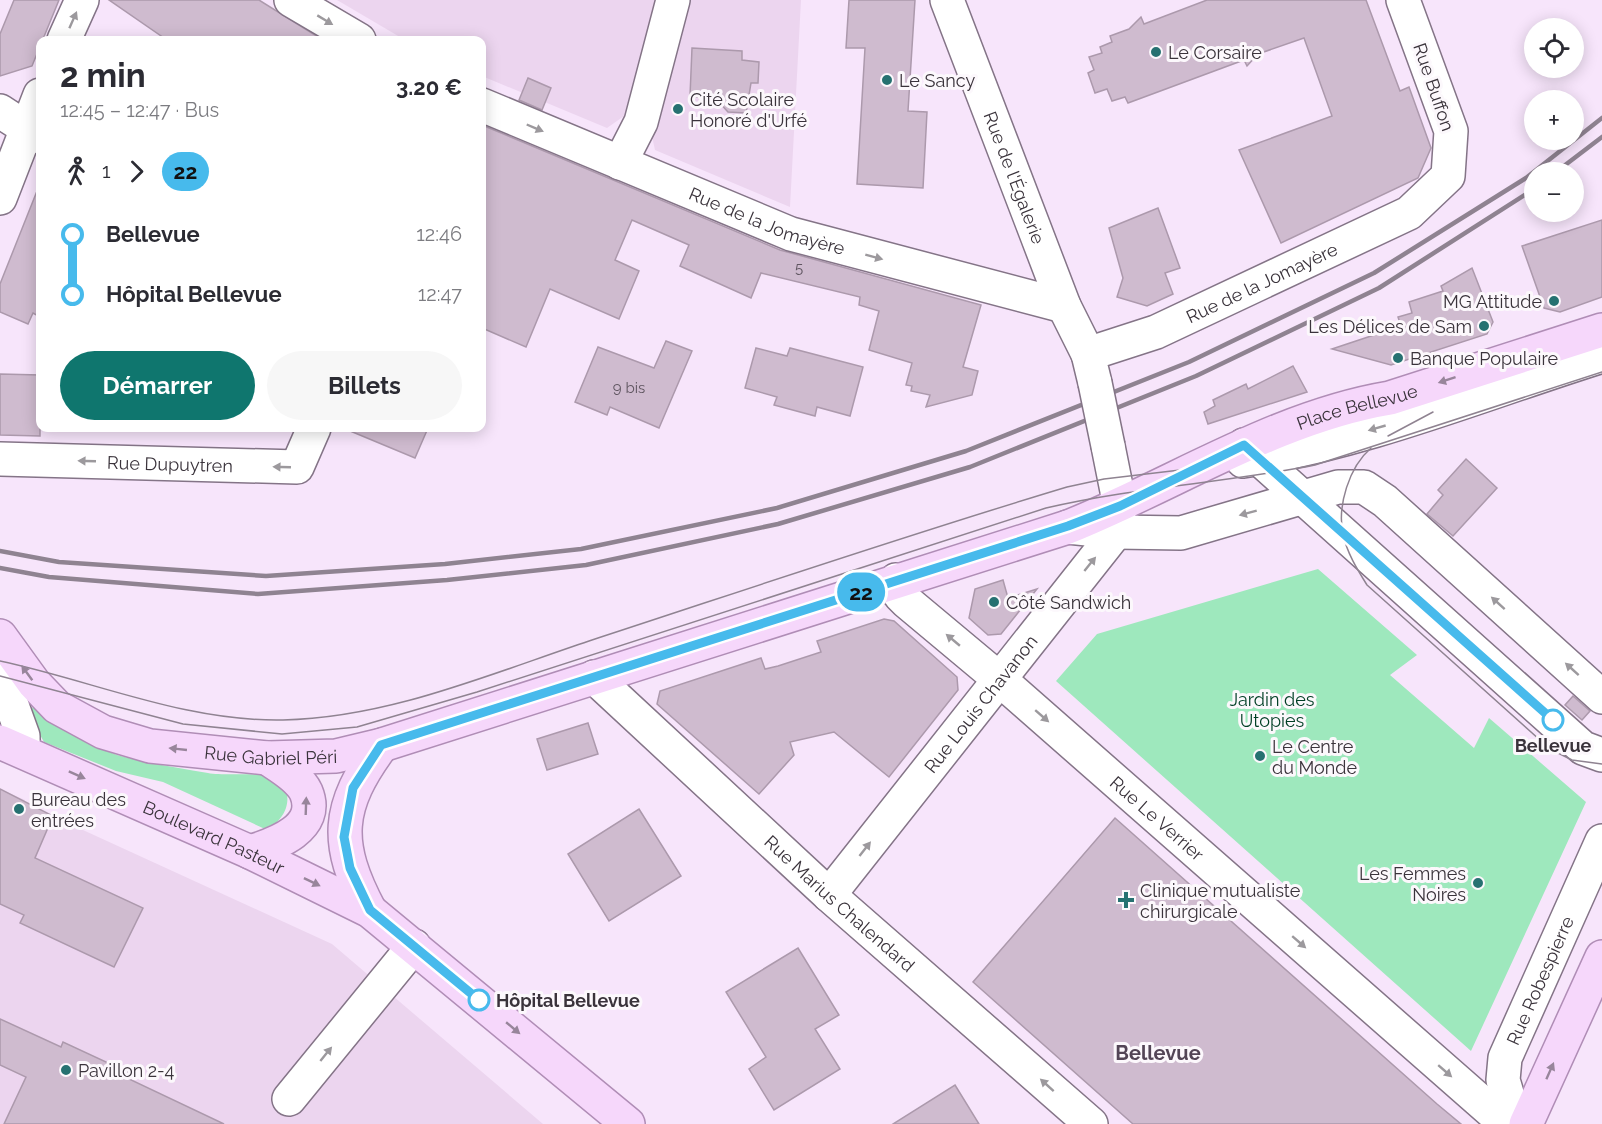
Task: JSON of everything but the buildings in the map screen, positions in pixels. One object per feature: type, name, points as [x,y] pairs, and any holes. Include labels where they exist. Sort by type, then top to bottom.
[{"type":"main road","name":"Place Bellevue","points":[[1118,519],[1197,468],[1252,452],[1362,403],[1390,398],[1602,330]]},
{"type":"main road","name":"Rue Gabriel Péri","points":[[0,636],[34,683],[57,707],[94,728],[150,746],[267,758],[336,756],[381,745],[1068,526],[1118,519]]},
{"type":"main road","name":"Boulevard Pasteur","points":[[370,910],[350,868],[344,837],[353,788],[381,745]]},
{"type":"main road","name":"Boulevard Pasteur","points":[[12,747],[250,852],[370,910],[628,1124]]},
{"type":"main road","points":[[250,852],[273,845],[297,831],[307,813],[306,793],[299,783],[267,758]]},
{"type":"main road","points":[[1526,1124],[1602,957]]},
{"type":"street","points":[[66,36],[82,0]]},
{"type":"street","points":[[291,0],[352,36]]},
{"type":"street","points":[[620,163],[641,122],[673,0]]},
{"type":"street","name":"Rue de l'Égalerie","points":[[947,0],[1064,306],[1091,368],[1108,446],[1118,519]]},
{"type":"street","name":"Rue Buffon","points":[[1403,0],[1452,131],[1448,176]]},
{"type":"street","points":[[0,198],[22,126],[36,102]]},
{"type":"street","name":"Rue de la Jomayère","points":[[486,107],[790,234],[1064,306]]},
{"type":"street","name":"Rue de la Jomayère","points":[[1091,368],[1156,332],[1409,213],[1448,176]]},
{"type":"street","points":[[1252,452],[1330,442],[1441,410],[1602,356]]},
{"type":"street","name":"Rue Dupuytren","points":[[0,459],[297,467],[312,432]]},
{"type":"street","points":[[1252,452],[1583,748],[1602,755]]},
{"type":"street","points":[[1118,519],[1181,533],[1347,486],[1364,487],[1377,495],[1602,697]]},
{"type":"street","name":"Rue Louis Chavanon","points":[[829,895],[1118,519]]},
{"type":"street","name":"Rue Le Verrier","points":[[896,580],[900,595],[998,678],[1506,1124]]},
{"type":"street","points":[[0,672],[22,736],[12,747]]},
{"type":"street","name":"Rue Marius Chalendard","points":[[594,677],[829,895],[1091,1124]]},
{"type":"street","name":"Rue Robespierre","points":[[1517,1124],[1503,1080],[1505,1058],[1602,841]]},
{"type":"street","name":"Rue Robespierre","points":[[1517,1124],[1512,1090],[1516,1065],[1602,875]]},
{"type":"street","points":[[290,1099],[414,946]]},
{"type":"shaded area","name":"Cité Scolaire Honoré d'Urfé","points":[[337,0],[801,0],[790,207],[655,150],[650,127],[641,122],[624,116],[607,128],[486,78],[486,36],[398,36]]},
{"type":"shaded area","points":[[0,789],[25,800],[24,803],[332,944],[543,1124],[0,1124]]},
{"type":"green space","name":"Jardin des Utopies","points":[[1318,569],[1417,655],[1390,675],[1474,748],[1489,718],[1586,802],[1471,1051],[1056,681],[1097,634]]},
{"type":"green space","points":[[34,707],[84,740],[117,755],[208,773],[272,777],[285,789],[287,804],[284,812],[273,825],[265,829],[163,782],[116,771],[44,742],[26,710]]},
{"type":"tram line","points":[[0,676],[183,724],[282,734],[357,727],[477,692],[1046,508],[1113,495],[1315,465],[1602,372]]},
{"type":"tram line","points":[[1388,436],[1433,412]]},
{"type":"tram line","points":[[1371,448],[1363,456],[1351,476],[1343,499],[1342,511],[1343,534],[1347,548],[1367,585],[1550,749],[1572,760],[1602,764]]},
{"type":"tram line","points":[[0,661],[140,699],[247,719],[283,720],[361,711],[400,703],[476,680],[828,562],[1067,487],[1104,479],[1197,468]]},
{"type":"railway","points":[[0,551],[59,562],[266,576],[445,564],[581,549],[777,508],[966,451],[1189,362],[1374,273],[1526,178],[1602,118]]},
{"type":"railway","points":[[1569,162],[1602,137]]},
{"type":"railway","points":[[0,568],[49,577],[258,594],[447,580],[586,565],[778,524],[970,467],[1196,376],[1379,288],[1524,195]]},
{"type":"bus line","name":"22","points":[[479,1000],[370,910],[350,868],[344,837],[353,788],[381,745],[1068,526],[1120,506],[1244,445],[1553,720]]},
{"type":"place","name":"Le Corsaire","points":[[1156,52]]},
{"type":"place","name":"Le Sancy","points":[[887,80]]},
{"type":"place","name":"Cité Scolaire Honoré d'Urfé","points":[[678,109]]},
{"type":"place","name":"MG Attitude","points":[[1554,301]]},
{"type":"place","name":"Les Délices de Sam","points":[[1484,326]]},
{"type":"place","name":"Banque Populaire","points":[[1398,358]]},
{"type":"place","name":"Côté Sandwich","points":[[994,602]]},
{"type":"place","name":"Bellevue","points":[[1553,720]]},
{"type":"place","name":"Le Centre du Monde","points":[[1260,756]]},
{"type":"place","name":"Bureau des entrées","points":[[19,809]]},
{"type":"place","name":"Les Femmes Noires","points":[[1478,883]]},
{"type":"place","name":"Clinique mutualiste chirurgicale","points":[[1126,900]]},
{"type":"place","name":"Hôpital Bellevue","points":[[479,1000]]},
{"type":"place","name":"Pavillon 2-4","points":[[66,1070]]},
{"type":"district","name":"Bellevue","points":[[1158,1053]]}]
